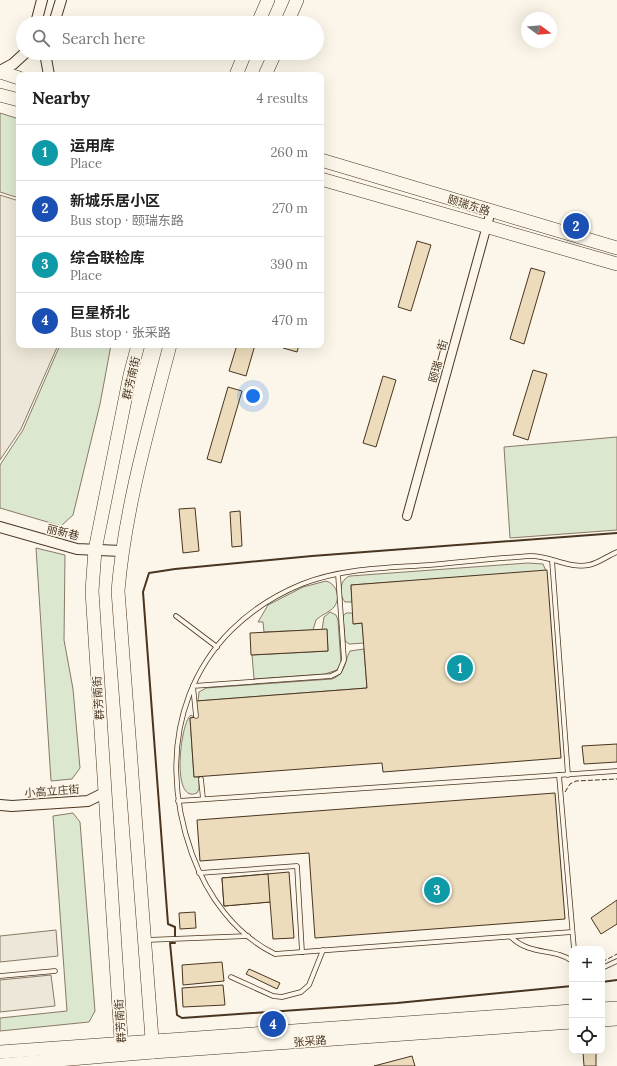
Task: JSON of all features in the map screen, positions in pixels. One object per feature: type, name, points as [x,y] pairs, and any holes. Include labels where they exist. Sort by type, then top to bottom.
[{"type":"main road","points":[[261,16],[268,0]]},
{"type":"main road","points":[[290,16],[297,0]]},
{"type":"main road","points":[[237,72],[242,60]]},
{"type":"main road","points":[[266,72],[272,60]]},
{"type":"main road","points":[[0,72],[16,77]]},
{"type":"main road","points":[[0,95],[16,99]]},
{"type":"main road","name":"颐瑞东路","points":[[324,161],[617,248]]},
{"type":"main road","name":"颐瑞东路","points":[[324,180],[487,225],[617,264]]},
{"type":"main road","name":"群芳南街","points":[[122,1048],[104,793],[92,591],[95,550],[130,375],[137,348]]},
{"type":"main road","points":[[152,1046],[118,592],[121,551],[137,475],[169,348]]},
{"type":"main road","points":[[605,1009],[617,1008]]},
{"type":"main road","name":"张采路","points":[[152,1046],[569,1011]]},
{"type":"main road","points":[[605,1020],[617,1019]]},
{"type":"main road","name":"张采路","points":[[0,1052],[122,1048],[569,1022]]},
{"type":"main road","name":"张采路","points":[[0,1066],[122,1048]]},
{"type":"street","points":[[38,16],[42,0]]},
{"type":"street","points":[[56,16],[61,0]]},
{"type":"street","points":[[0,72],[17,60]]},
{"type":"street","points":[[46,60],[48,72]]},
{"type":"street","name":"颐瑞一街","points":[[407,516],[491,211]]},
{"type":"street","name":"丽新巷","points":[[0,527],[77,549],[121,551]]},
{"type":"street","name":"小高立庄街","points":[[0,805],[12,806],[88,802],[104,793]]},
{"type":"lane","points":[[572,932],[275,954],[248,936],[224,913],[210,893],[199,873],[186,837],[178,801],[175,762],[179,726],[193,686],[204,664],[217,647],[247,616],[274,598],[302,584],[338,574],[364,570],[530,556],[585,566],[594,564],[617,552]]},
{"type":"lane","points":[[552,560],[568,775]]},
{"type":"lane","points":[[193,686],[328,676],[337,673],[341,669],[344,660],[338,574]]},
{"type":"lane","points":[[176,616],[217,647]]},
{"type":"lane","points":[[193,686],[196,716]]},
{"type":"lane","points":[[178,801],[617,771]]},
{"type":"lane","points":[[559,775],[574,946]]},
{"type":"lane","points":[[201,779],[203,799]]},
{"type":"lane","points":[[199,873],[296,866],[302,952]]},
{"type":"lane","points":[[144,940],[248,936]]},
{"type":"lane","points":[[511,936],[526,947],[569,959]]},
{"type":"lane","points":[[231,977],[274,996],[282,997],[301,992],[309,985],[323,950]]},
{"type":"lane","points":[[605,966],[617,960]]},
{"type":"lane","points":[[0,976],[55,971]]},
{"type":"green space","points":[[0,113],[16,118],[16,197],[0,192]]},
{"type":"green space","points":[[59,348],[110,348],[100,404],[73,515],[61,526],[0,508],[0,465],[23,430]]},
{"type":"green space","points":[[617,437],[617,530],[510,538],[504,447]]},
{"type":"green space","points":[[36,548],[65,555],[64,640],[73,689],[80,768],[72,779],[51,781]]},
{"type":"green space","points":[[528,563],[543,564],[546,571],[351,585],[352,602],[345,602],[341,595],[342,583],[350,576]]},
{"type":"green space","points":[[326,581],[335,588],[337,592],[337,600],[332,609],[316,620],[313,630],[264,632],[263,622],[258,622],[268,605],[303,587]]},
{"type":"green space","points":[[330,612],[336,615],[338,620],[341,663],[337,670],[325,674],[254,679],[252,655],[328,651],[327,630],[322,630],[324,617]]},
{"type":"green space","points":[[346,613],[353,613],[354,624],[362,623],[364,643],[349,644],[345,641],[343,616]]},
{"type":"green space","points":[[364,649],[367,688],[198,701],[199,692],[206,688],[332,679],[337,677],[342,671],[350,651]]},
{"type":"green space","points":[[191,715],[194,717],[190,718],[194,777],[199,777],[199,789],[197,793],[189,793],[183,787],[181,775],[181,745],[187,720]]},
{"type":"green space","points":[[73,813],[80,822],[95,1011],[89,1022],[0,1031],[0,1018],[67,1011],[53,816]]},
{"type":"shaded area","points":[[0,195],[16,200],[16,348],[57,348],[21,429],[0,460]]},
{"type":"shaded area","points":[[56,930],[58,956],[0,962],[0,936]]},
{"type":"shaded area","points":[[51,975],[55,1006],[0,1012],[0,980]]},
{"type":"building","points":[[417,241],[431,245],[411,311],[398,307]]},
{"type":"building","points":[[531,268],[545,272],[524,344],[510,339]]},
{"type":"building","points":[[236,348],[254,348],[246,376],[229,371]]},
{"type":"building","points":[[283,348],[298,348],[297,352]]},
{"type":"building","points":[[533,370],[547,374],[528,440],[513,435]]},
{"type":"building","points":[[383,376],[396,380],[376,447],[363,443]]},
{"type":"building","points":[[228,387],[242,391],[221,463],[207,459]]},
{"type":"building","points":[[195,508],[199,551],[183,553],[179,509]]},
{"type":"building","points":[[240,511],[242,546],[232,547],[230,512]]},
{"type":"building","points":[[547,570],[561,758],[383,772],[382,763],[194,777],[190,718],[197,717],[196,701],[367,688],[362,623],[353,624],[351,585]]},
{"type":"building","points":[[327,629],[328,651],[251,655],[250,633]]},
{"type":"building","points":[[617,744],[617,762],[584,764],[582,746]]},
{"type":"building","points":[[555,793],[565,919],[315,938],[309,853],[200,861],[197,820]]},
{"type":"building","points":[[289,872],[294,938],[273,939],[270,902],[224,906],[222,878]]},
{"type":"building","points":[[268,874],[270,902],[224,906],[222,878]]},
{"type":"building","points":[[617,900],[617,924],[601,934],[591,918]]},
{"type":"building","points":[[195,912],[196,928],[180,929],[179,913]]},
{"type":"building","points":[[222,962],[224,981],[183,985],[182,965]]},
{"type":"building","points":[[249,969],[280,983],[277,989],[246,974]]},
{"type":"building","points":[[223,985],[225,1005],[183,1007],[182,988]]},
{"type":"building","points":[[583,1054],[596,1054],[596,1066],[584,1066]]},
{"type":"building","points":[[412,1056],[415,1066],[374,1066]]},
{"type":"fence","points":[[565,792],[570,784],[576,781],[617,779]]},
{"type":"fence","points":[[605,960],[617,954]]},
{"type":"wall","points":[[175,936],[175,927],[168,924],[143,592],[149,573],[175,569],[312,556],[617,533]]},
{"type":"wall","points":[[175,943],[170,943],[177,1015],[182,1018],[397,1003],[569,986]]},
{"type":"wall","points":[[605,982],[617,980]]},
{"type":"place","name":"新城乐居小区","points":[[576,226]]},
{"type":"place","name":"运用库","points":[[460,668]]},
{"type":"place","name":"综合联检库","points":[[437,890]]},
{"type":"place","name":"巨星桥北","points":[[273,1024]]}]
